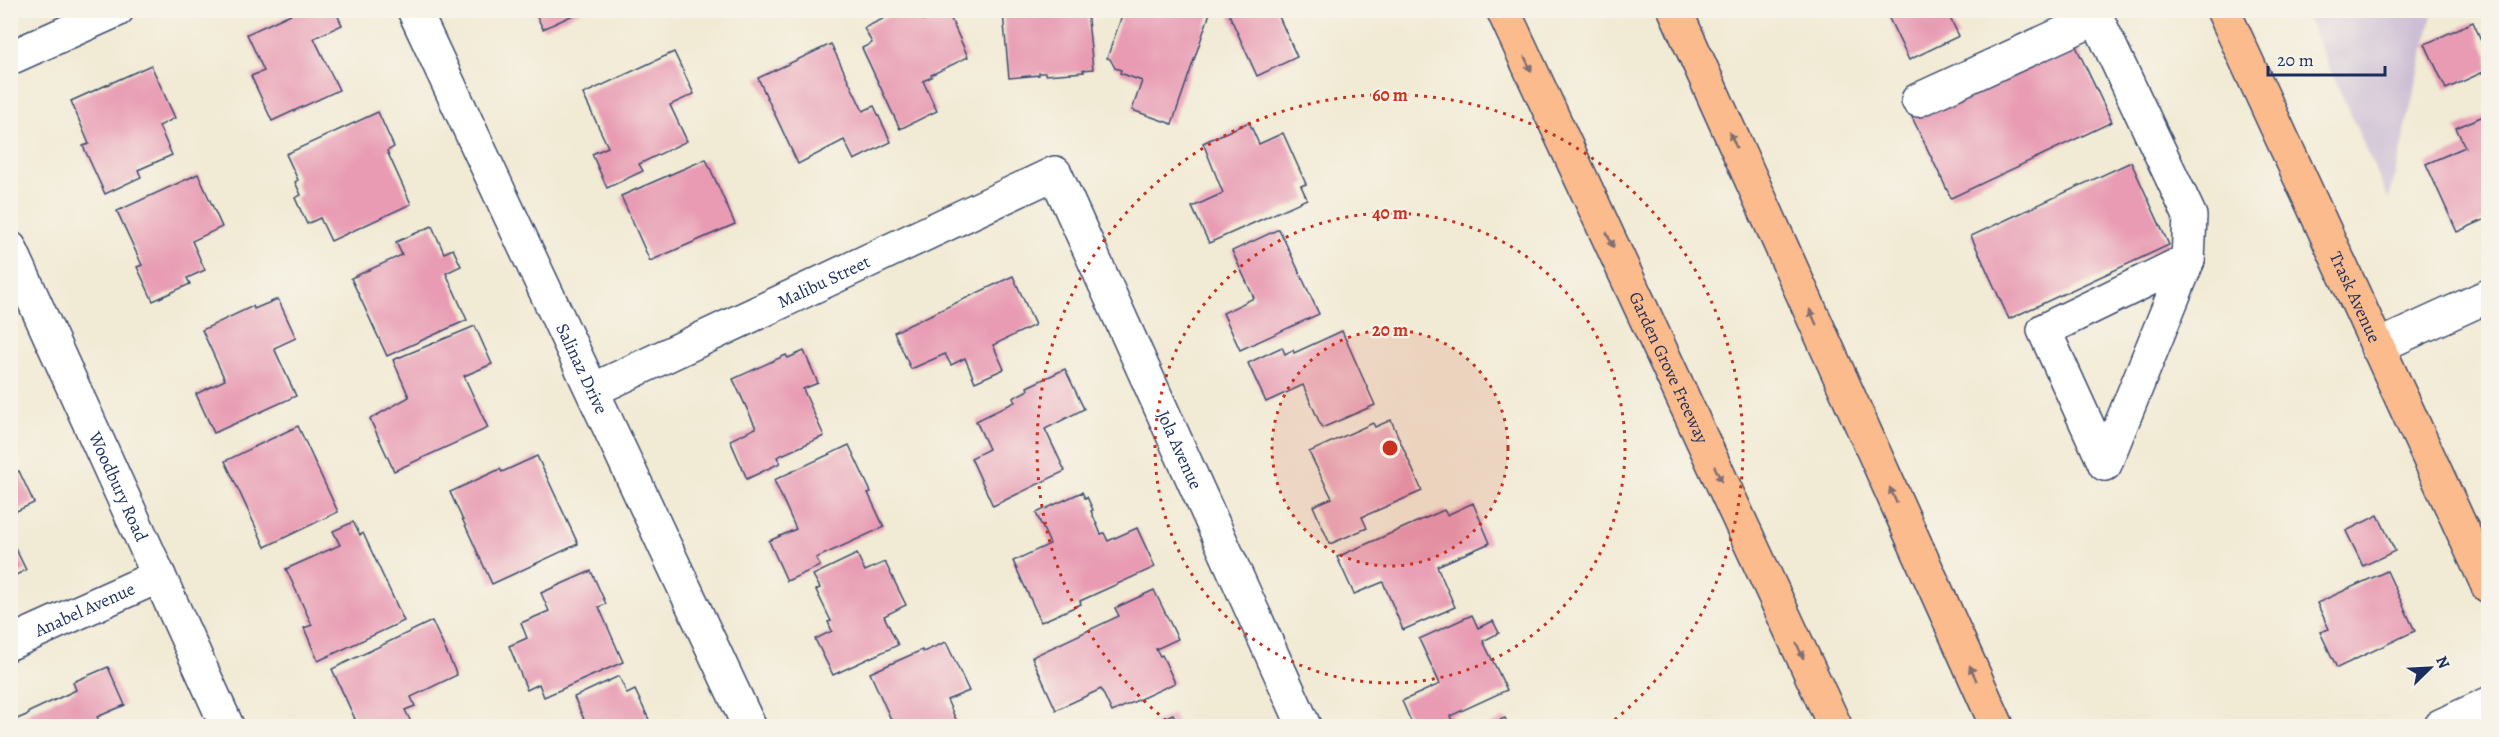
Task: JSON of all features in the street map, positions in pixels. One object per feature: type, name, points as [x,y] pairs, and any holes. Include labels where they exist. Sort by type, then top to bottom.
[{"type":"main road","name":"Garden Grove Freeway","points":[[1503,10],[1835,726]]},
{"type":"main road","points":[[1675,10],[1997,726]]},
{"type":"main road","name":"Trask Avenue","points":[[2223,10],[2488,586]]},
{"type":"street","points":[[10,58],[117,10]]},
{"type":"street","name":"Salinaz Drive","points":[[414,10],[749,726]]},
{"type":"street","points":[[1918,100],[2095,14],[2190,216],[2188,260],[2105,464],[2044,330],[2188,260]]},
{"type":"street","name":"Malibu Street","points":[[593,390],[1055,173]]},
{"type":"street","name":"Jola Avenue","points":[[1055,173],[1304,726]]},
{"type":"street","name":"Woodbury Road","points":[[10,248],[227,726]]},
{"type":"street","points":[[2377,347],[2488,296]]},
{"type":"street","name":"Anabel Avenue","points":[[10,643],[159,576]]},
{"type":"street","points":[[2440,726],[2488,704]]},
{"type":"shaded area","points":[[2304,11],[2433,11],[2389,200]]},
{"type":"building","points":[[292,10],[335,10],[342,25],[314,38],[339,90],[272,121],[251,76],[264,71],[247,34],[293,13]]},
{"type":"building","points":[[534,10],[584,10],[543,29]]},
{"type":"building","points":[[901,10],[919,10],[923,20],[947,10],[968,57],[923,81],[937,111],[900,129],[862,48],[872,43],[864,28]]},
{"type":"building","points":[[994,10],[1087,10],[1093,69],[1083,70],[1084,72],[1046,75],[1039,73],[1039,75],[1009,78],[1003,13],[994,14]]},
{"type":"building","points":[[1124,10],[1211,10],[1172,124],[1132,110],[1142,81],[1120,73],[1121,70],[1115,68],[1107,58]]},
{"type":"building","points":[[1231,10],[1276,10],[1297,57],[1257,76],[1228,12]]},
{"type":"building","points":[[1885,10],[1946,10],[1959,36],[1909,60]]},
{"type":"building","points":[[2473,22],[2488,56],[2488,70],[2446,89],[2425,44]]},
{"type":"building","points":[[2072,38],[2112,122],[1951,198],[1911,115]]},
{"type":"building","points":[[831,44],[863,111],[874,106],[891,142],[854,160],[844,140],[798,164],[758,78]]},
{"type":"building","points":[[674,52],[694,94],[670,105],[687,141],[639,164],[643,171],[607,188],[592,154],[608,147],[583,94]]},
{"type":"building","points":[[151,65],[175,118],[159,126],[172,155],[138,170],[141,177],[105,194],[83,146],[89,144],[71,101]]},
{"type":"building","points":[[378,112],[394,147],[387,151],[411,204],[331,241],[320,218],[307,224],[295,198],[301,195],[295,182],[298,180],[286,154]]},
{"type":"building","points":[[2488,114],[2488,218],[2457,232],[2426,164],[2465,147],[2456,128]]},
{"type":"building","points":[[1249,122],[1259,144],[1283,133],[1306,184],[1301,186],[1307,199],[1209,243],[1192,207],[1223,193],[1203,143]]},
{"type":"building","points":[[706,159],[735,224],[650,261],[621,196]]},
{"type":"building","points":[[2131,162],[2169,245],[2009,319],[1971,236]]},
{"type":"building","points":[[198,174],[222,227],[192,241],[205,270],[187,278],[190,284],[153,301],[137,267],[142,265],[117,211]]},
{"type":"building","points":[[432,226],[444,253],[453,249],[461,266],[446,273],[467,320],[387,356],[351,278],[402,255],[396,242]]},
{"type":"building","points":[[1279,229],[1319,314],[1240,350],[1223,313],[1254,298],[1232,251]]},
{"type":"building","points":[[1013,276],[1035,325],[993,345],[1004,369],[975,382],[965,358],[951,365],[945,354],[911,369],[894,332]]},
{"type":"building","points":[[278,299],[296,338],[274,348],[296,396],[214,433],[196,394],[225,380],[202,330],[253,306],[254,309]]},
{"type":"building","points":[[475,326],[492,364],[464,376],[488,428],[394,471],[370,419],[409,397],[393,360]]},
{"type":"building","points":[[1342,331],[1375,405],[1322,428],[1303,385],[1266,402],[1248,363],[1282,347],[1285,354],[1293,350],[1294,353]]},
{"type":"building","points":[[804,351],[818,383],[803,389],[824,436],[777,457],[780,463],[747,479],[730,440],[756,428],[733,379],[786,355],[788,358]]},
{"type":"building","points":[[1065,369],[1084,409],[1045,429],[1065,471],[993,506],[971,458],[989,449],[976,421],[1015,402],[1013,398],[1028,390],[1027,387]]},
{"type":"building","points":[[1391,420],[1422,491],[1362,517],[1367,528],[1330,544],[1313,506],[1332,498],[1309,452],[1373,423],[1375,427]]},
{"type":"building","points":[[298,426],[338,512],[265,547],[225,461]]},
{"type":"building","points":[[849,445],[884,527],[816,558],[820,566],[787,581],[769,541],[796,529],[774,480]]},
{"type":"building","points":[[537,456],[578,544],[492,584],[450,492],[500,469],[502,472]]},
{"type":"building","points":[[19,471],[34,503],[10,514],[10,475]]},
{"type":"building","points":[[1082,492],[1093,510],[1091,511],[1101,534],[1104,533],[1108,541],[1137,528],[1155,567],[1080,601],[1081,604],[1041,622],[1013,561],[1050,544],[1036,513]]},
{"type":"building","points":[[1473,503],[1490,543],[1437,566],[1455,607],[1403,630],[1383,582],[1354,594],[1337,557],[1444,510],[1447,515]]},
{"type":"building","points":[[2378,515],[2395,551],[2363,566],[2346,531]]},
{"type":"building","points":[[353,522],[360,535],[363,533],[404,621],[318,661],[304,628],[312,625],[286,569],[340,545],[333,531]]},
{"type":"building","points":[[10,537],[26,570],[10,578]]},
{"type":"building","points":[[857,554],[865,571],[885,562],[906,605],[884,616],[898,645],[833,675],[815,639],[832,631],[828,622],[831,621],[816,590],[820,588],[813,575]]},
{"type":"building","points":[[591,571],[606,604],[599,607],[623,662],[544,697],[539,684],[527,690],[509,646],[527,638],[521,623],[549,611],[541,593]]},
{"type":"building","points":[[2387,571],[2415,631],[2337,668],[2320,632],[2329,629],[2317,603]]},
{"type":"building","points":[[1154,590],[1178,639],[1156,649],[1160,656],[1162,655],[1175,683],[1112,712],[1101,689],[1056,710],[1032,657],[1119,616],[1115,608]]},
{"type":"building","points":[[1472,615],[1478,628],[1493,621],[1499,633],[1483,641],[1507,690],[1450,716],[1454,725],[1413,726],[1402,701],[1440,684],[1419,639]]},
{"type":"building","points":[[432,621],[457,675],[411,697],[415,706],[405,710],[413,726],[353,726],[351,721],[355,719],[332,669]]},
{"type":"building","points":[[946,642],[969,691],[947,700],[959,726],[894,726],[870,673]]},
{"type":"building","points":[[108,667],[125,705],[97,717],[101,726],[12,726],[10,722],[76,690],[73,682]]},
{"type":"building","points":[[619,676],[627,694],[635,690],[652,726],[587,726],[574,697]]},
{"type":"building","points":[[1173,714],[1178,726],[1145,726]]},
{"type":"building","points":[[1505,718],[1509,726],[1486,726]]}]
